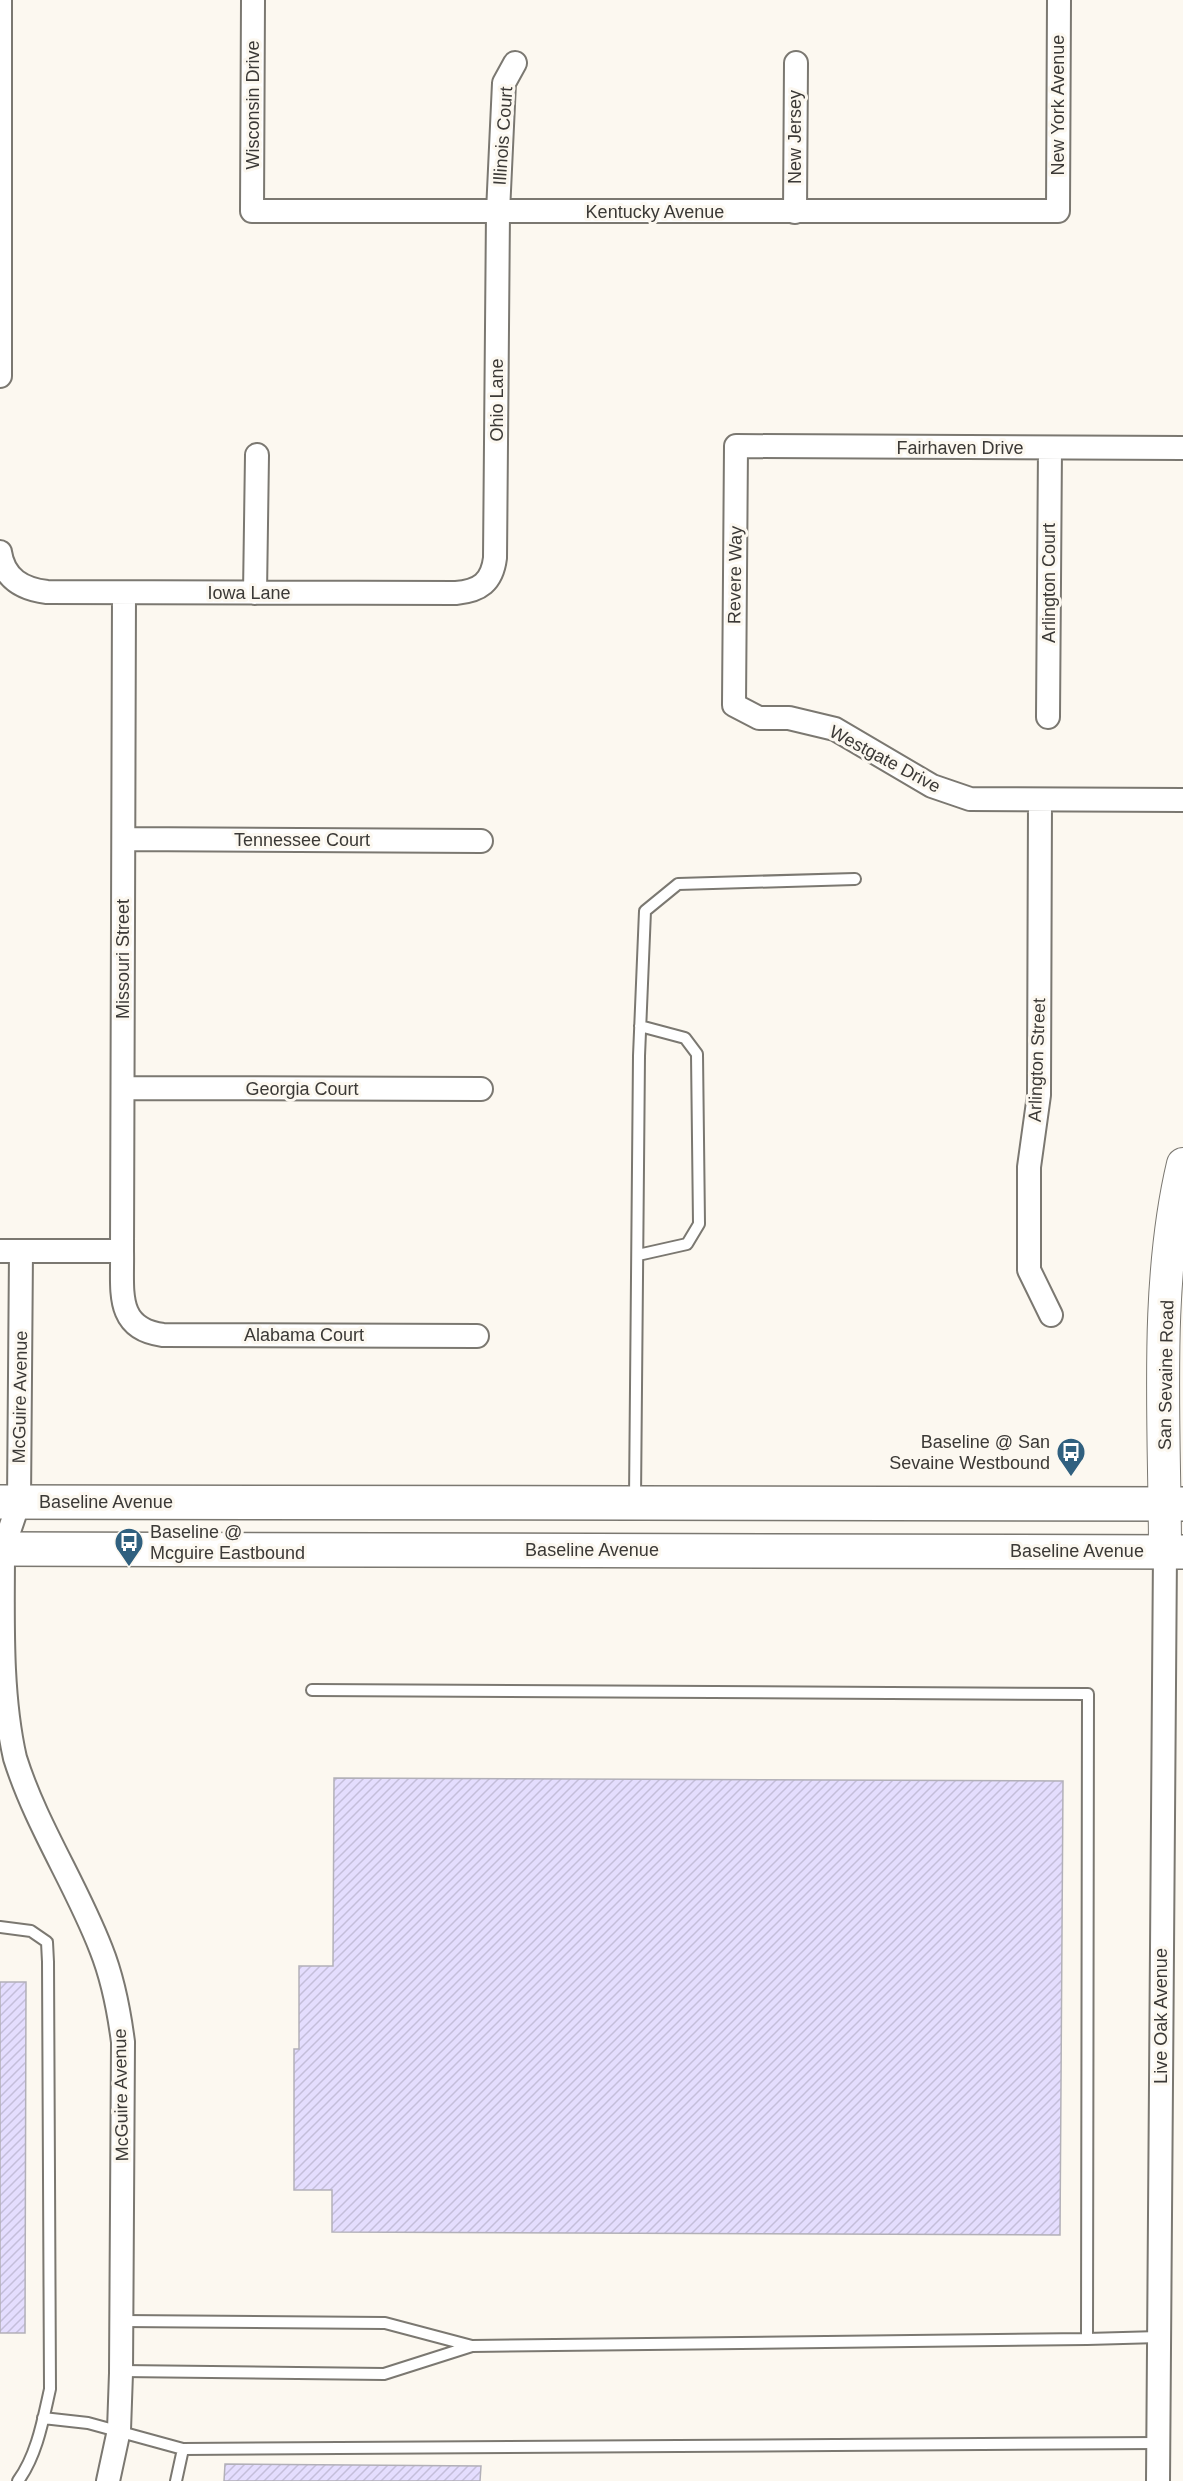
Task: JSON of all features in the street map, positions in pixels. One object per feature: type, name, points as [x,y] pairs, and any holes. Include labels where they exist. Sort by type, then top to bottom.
[{"type":"main road","name":"Baseline Avenue","points":[[9,1502],[1174,1504]]},
{"type":"main road","name":"Baseline Avenue","points":[[1,1546],[1174,1552]]},
{"type":"street","points":[[0,0],[0,376]]},
{"type":"street","name":"Wisconsin Drive","points":[[252,211],[253,0]]},
{"type":"street","name":"New York Avenue","points":[[1058,211],[1059,0]]},
{"type":"street","name":"Illinois Court","points":[[498,212],[504,83],[515,63]]},
{"type":"street","name":"New Jersey","points":[[795,212],[796,63]]},
{"type":"street","name":"Kentucky Avenue","points":[[252,211],[1058,211]]},
{"type":"street","name":"Ohio Lane","points":[[485,585],[490,578],[495,558],[498,212]]},
{"type":"street","name":"Fairhaven Drive","points":[[736,446],[1183,448]]},
{"type":"street","name":"Revere Way","points":[[734,705],[736,446]]},
{"type":"street","name":"Arlington Court","points":[[1048,717],[1050,448]]},
{"type":"street","points":[[255,593],[257,455]]},
{"type":"street","name":"Iowa Lane","points":[[0,552],[7,571],[14,581],[24,587],[41,591],[456,593],[485,585]]},
{"type":"street","name":"Missouri Street","points":[[124,593],[122,1251],[123,1295],[128,1316],[133,1324]]},
{"type":"street","name":"Westgate Drive","points":[[734,705],[759,718],[789,718],[835,729],[932,786],[970,799],[1183,800]]},
{"type":"street","name":"Arlington Street","points":[[1040,800],[1039,1095],[1029,1167],[1029,1270],[1051,1315]]},
{"type":"street","name":"Tennessee Court","points":[[124,839],[481,841]]},
{"type":"street","name":"Georgia Court","points":[[123,1088],[481,1089]]},
{"type":"street","name":"San Sevaine Road","points":[[1174,1552],[1174,1504],[1164,1327],[1169,1251],[1181,1179]]},
{"type":"street","points":[[11,1251],[122,1251]]},
{"type":"street","name":"McGuire Avenue","points":[[11,1251],[21,1278],[9,1502],[1,1546],[2,1676],[14,1755],[36,1814],[102,1951],[120,2019],[124,2067],[121,2371],[118,2430],[108,2481]]},
{"type":"street","name":"Alabama Court","points":[[133,1324],[148,1332],[163,1335],[477,1336]]},
{"type":"street","name":"Live Oak Avenue","points":[[1158,2481],[1174,1552]]},
{"type":"lane","points":[[635,1503],[640,1026],[645,911],[678,884],[855,879]]},
{"type":"lane","points":[[638,1255],[687,1244],[699,1224],[697,1054],[685,1038],[640,1026]]},
{"type":"lane","points":[[312,1690],[1088,1694],[1087,2338]]},
{"type":"lane","points":[[0,1927],[31,1931],[46,1942],[50,2389],[25,2471],[18,2481]]},
{"type":"lane","points":[[122,2321],[385,2323],[472,2346],[1159,2337]]},
{"type":"lane","points":[[121,2371],[384,2374],[472,2346]]},
{"type":"lane","points":[[43,2418],[88,2422],[183,2449],[1158,2443]]},
{"type":"lane","points":[[176,2481],[183,2449]]},
{"type":"building","points":[[334,1778],[1063,1781],[1060,2235],[332,2232],[332,2190],[294,2190],[294,2049],[299,2049],[299,1966],[333,1966]]},
{"type":"building","points":[[0,1982],[26,1982],[25,2333],[0,2333]]},
{"type":"building","points":[[225,2464],[481,2466],[480,2481],[224,2481]]},
{"type":"place","name":"Baseline @ San Sevaine Westbound","points":[[1071,1478]]},
{"type":"place","name":"Baseline @ Mcguire Eastbound","points":[[129,1568]]}]
